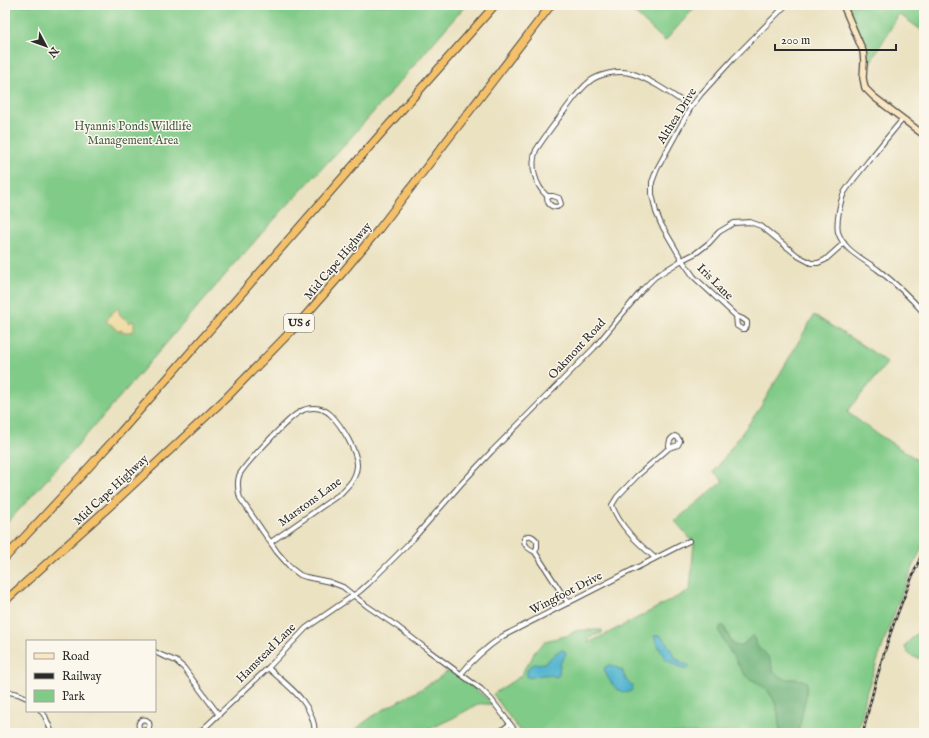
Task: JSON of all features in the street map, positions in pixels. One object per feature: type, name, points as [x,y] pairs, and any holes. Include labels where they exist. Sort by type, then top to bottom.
[{"type":"highway","points":[[5,558],[118,435],[495,5]]},
{"type":"highway","name":"Mid Cape Highway","points":[[5,601],[120,497],[221,402],[299,323],[379,229],[551,5]]},
{"type":"street","name":"Althea Drive","points":[[682,260],[658,218],[652,199],[652,182],[657,169],[691,107],[701,94],[786,5]]},
{"type":"street","points":[[843,5],[862,47],[864,56],[863,78],[865,88],[874,97],[924,135]]},
{"type":"street","points":[[547,196],[540,188],[535,178],[533,160],[536,150],[546,134],[575,98],[589,82],[595,78],[601,75],[618,72],[630,73],[653,84],[691,107]]},
{"type":"street","points":[[903,119],[845,192],[840,206],[838,227],[844,243],[852,252],[876,268],[894,283],[924,313]]},
{"type":"street","name":"Oakmont Road","points":[[354,595],[407,544],[492,451],[594,348],[649,282],[659,274],[696,253],[709,243],[719,232],[734,223],[750,222],[761,226],[798,256],[811,263],[818,263],[825,260],[844,243]]},
{"type":"street","name":"Iris Lane","points":[[682,260],[694,277],[736,316]]},
{"type":"street","points":[[924,402],[924,409]]},
{"type":"street","name":"Marstons Lane","points":[[271,542],[340,494],[349,485],[355,475],[357,459],[353,448],[331,415],[325,411],[314,408],[307,409],[300,411],[293,416],[252,459],[239,476],[238,492],[240,498],[271,542],[286,563],[291,568],[300,575],[336,584],[342,587],[398,627],[487,694],[517,733]]},
{"type":"street","points":[[655,558],[623,525],[612,505],[616,497],[627,486],[669,448]]},
{"type":"street","name":"Wingfoot Drive","points":[[461,674],[470,662],[498,640],[689,541]]},
{"type":"street","points":[[535,552],[568,603]]},
{"type":"street","name":"Hamstead Lane","points":[[199,733],[268,668],[306,628],[354,595]]},
{"type":"street","points":[[156,653],[176,661],[184,668],[219,714]]},
{"type":"street","points":[[268,668],[302,700],[313,719],[315,733]]},
{"type":"street","points":[[5,691],[26,698]]},
{"type":"street","points":[[42,712],[52,733]]},
{"type":"street","points":[[498,733],[510,724]]},
{"type":"green space","name":"Hyannis Ponds Wildlife Management Area","points":[[5,5],[466,5],[368,118],[263,232],[103,416],[5,525]]},
{"type":"green space","points":[[626,5],[697,5],[665,41]]},
{"type":"green space","points":[[845,5],[924,5],[924,32],[899,14],[865,72],[867,62],[864,45]]},
{"type":"green space","points":[[814,315],[870,350],[887,363],[847,412],[924,464],[924,543],[903,590],[885,639],[867,691],[858,733],[521,733],[493,694],[522,675],[535,651],[545,641],[569,635],[575,631],[602,630],[602,633],[591,637],[588,643],[690,590],[694,543],[675,521],[723,481],[714,472],[760,408]]},
{"type":"green space","points":[[924,624],[924,658],[918,658],[910,655],[905,647],[908,642],[919,632]]},
{"type":"green space","points":[[723,625],[732,643],[737,646],[741,646],[753,635],[756,644],[768,656],[774,671],[778,676],[807,682],[806,696],[798,733],[780,733],[778,713],[773,699],[769,692],[747,677],[743,672],[729,651],[720,633],[720,627]]},
{"type":"green space","points":[[449,670],[493,704],[478,704],[421,733],[352,733],[371,718],[438,679]]},
{"type":"sand","points":[[118,308],[120,316],[126,319],[128,323],[134,321],[134,331],[122,333],[122,330],[118,331],[106,322],[111,314]]},
{"type":"water","points":[[659,635],[667,643],[676,658],[690,667],[687,669],[680,667],[665,659],[654,636]]},
{"type":"water","points":[[563,650],[566,654],[560,664],[559,674],[557,677],[542,675],[531,678],[527,677],[527,671],[534,664],[544,663],[557,652]]},
{"type":"water","points":[[610,665],[622,670],[626,680],[633,686],[631,691],[622,691],[610,682],[604,668]]},
{"type":"railway","points":[[863,733],[871,698],[892,629],[924,549]]}]
